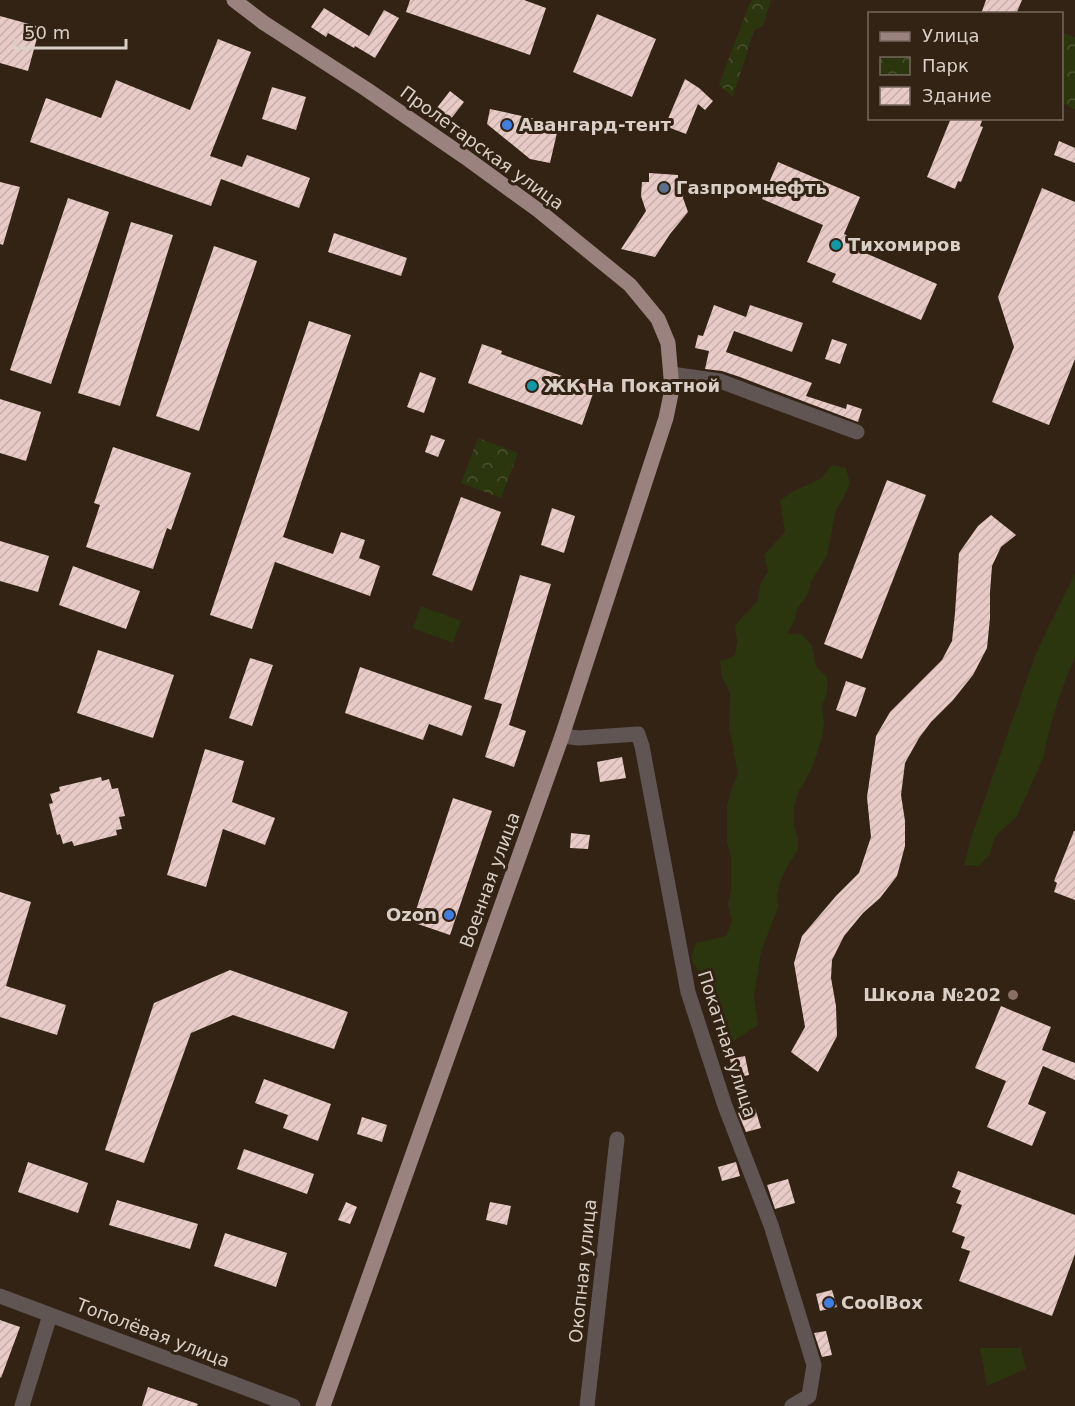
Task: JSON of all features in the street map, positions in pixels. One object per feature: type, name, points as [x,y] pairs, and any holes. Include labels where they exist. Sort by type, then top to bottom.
[{"type":"main road","name":"Пролетарская улица","points":[[234,0],[264,23],[465,157],[538,210],[630,285],[658,319],[668,342],[671,367]]},
{"type":"main road","name":"Военная улица","points":[[324,1406],[562,736],[666,418],[672,389],[671,367]]},
{"type":"street","points":[[671,367],[720,381],[857,432]]},
{"type":"street","name":"Покатная улица","points":[[562,736],[579,738],[638,734],[688,992],[725,1106],[771,1225],[814,1365],[809,1396],[792,1406]]},
{"type":"street","name":"Окопная улица","points":[[587,1406],[617,1140]]},
{"type":"street","name":"Тополёвая улица","points":[[0,1296],[293,1406]]},
{"type":"street","points":[[22,1406],[50,1315]]},
{"type":"green space","points":[[771,0],[763,26],[754,30],[733,97],[719,85],[750,2]]},
{"type":"green space","points":[[1063,33],[1075,37],[1075,109],[1063,103]]},
{"type":"green space","points":[[478,438],[518,453],[501,498],[461,483]]},
{"type":"green space","points":[[831,465],[846,468],[850,483],[836,510],[827,555],[811,582],[807,596],[798,607],[794,622],[787,634],[802,634],[812,646],[816,667],[827,677],[827,693],[822,706],[824,722],[822,737],[813,766],[798,793],[794,808],[794,825],[798,850],[782,877],[777,892],[778,907],[761,952],[754,996],[758,1025],[732,1042],[719,1033],[713,1019],[706,988],[691,959],[696,943],[726,936],[732,921],[728,905],[731,890],[731,858],[727,842],[727,806],[738,774],[729,726],[730,693],[722,677],[720,661],[735,656],[737,641],[735,625],[758,601],[760,585],[768,571],[764,555],[785,532],[780,500],[822,478]]},
{"type":"green space","points":[[1075,573],[1075,657],[1060,694],[1044,756],[1017,816],[995,837],[990,854],[979,866],[964,865],[971,838],[1036,653]]},
{"type":"green space","points":[[421,606],[461,621],[453,643],[413,628]]},
{"type":"green space","points":[[980,1348],[1021,1348],[1026,1369],[987,1386]]},
{"type":"building","points":[[410,0],[524,0],[546,8],[530,55],[406,12]]},
{"type":"building","points":[[986,0],[1022,0],[1017,12],[982,12]]},
{"type":"building","points":[[324,8],[369,36],[384,10],[399,18],[375,58],[328,33],[326,37],[311,27]]},
{"type":"building","points":[[597,14],[656,39],[632,97],[573,72]]},
{"type":"building","points":[[0,16],[40,27],[28,71],[0,63]]},
{"type":"building","points":[[218,39],[251,52],[210,156],[242,167],[247,155],[310,178],[299,208],[221,179],[211,206],[30,142],[46,98],[101,118],[116,80],[190,110]]},
{"type":"building","points":[[685,79],[713,101],[705,110],[698,104],[686,134],[665,126]]},
{"type":"building","points":[[272,87],[306,97],[296,130],[262,119]]},
{"type":"building","points":[[450,91],[464,102],[450,120],[436,109]]},
{"type":"building","points":[[490,109],[559,124],[550,163],[530,159],[487,124]]},
{"type":"building","points":[[950,120],[982,120],[980,126],[983,127],[961,182],[958,181],[955,189],[927,177]]},
{"type":"building","points":[[1059,141],[1075,148],[1075,163],[1054,155]]},
{"type":"building","name":"Тихомиров","points":[[778,162],[860,197],[844,234],[860,241],[856,249],[937,284],[921,320],[832,282],[836,274],[807,262],[823,225],[762,199]]},
{"type":"building","points":[[649,173],[678,175],[678,183],[684,183],[683,198],[688,212],[655,257],[621,249],[646,211],[641,196],[642,182],[649,182]]},
{"type":"building","points":[[0,182],[20,187],[3,245],[0,244]]},
{"type":"building","points":[[1042,188],[1075,202],[1075,359],[1049,425],[992,402],[1014,347],[998,297]]},
{"type":"building","points":[[68,198],[109,212],[51,384],[10,370]]},
{"type":"building","points":[[131,222],[173,235],[120,406],[78,393]]},
{"type":"building","points":[[334,233],[407,258],[401,276],[328,252]]},
{"type":"building","points":[[214,246],[257,261],[199,431],[156,416]]},
{"type":"building","points":[[714,305],[746,317],[750,305],[803,323],[792,352],[734,331],[726,352],[812,383],[806,396],[846,409],[847,404],[862,409],[858,422],[740,377],[722,371],[705,369],[709,351],[695,348],[698,335],[703,336]]},
{"type":"building","points":[[309,321],[351,335],[283,537],[333,554],[341,532],[365,540],[359,558],[380,566],[370,596],[275,562],[252,629],[210,615]]},
{"type":"building","points":[[832,339],[847,344],[840,364],[825,359]]},
{"type":"building","name":"ЖК На Покатной","points":[[482,344],[502,351],[501,354],[595,388],[582,425],[468,383]]},
{"type":"building","points":[[420,372],[436,378],[424,413],[407,407]]},
{"type":"building","points":[[0,399],[41,412],[26,461],[0,453]]},
{"type":"building","points":[[431,435],[445,440],[438,457],[425,452]]},
{"type":"building","points":[[113,447],[191,473],[171,530],[167,528],[153,569],[86,547],[100,505],[94,503]]},
{"type":"building","points":[[887,480],[926,495],[862,659],[824,644]]},
{"type":"building","points":[[461,497],[501,512],[472,591],[432,575]]},
{"type":"building","points":[[552,508],[575,516],[564,553],[541,545]]},
{"type":"building","points":[[991,515],[1016,535],[1001,547],[992,566],[987,648],[973,675],[931,722],[905,763],[901,795],[905,821],[905,846],[897,876],[880,898],[863,913],[844,936],[832,960],[831,978],[836,1006],[837,1036],[818,1072],[791,1052],[805,1027],[794,963],[802,936],[859,873],[871,837],[867,797],[876,736],[890,712],[942,660],[952,641],[959,553],[978,526]]},
{"type":"building","points":[[0,541],[49,556],[38,592],[0,581]]},
{"type":"building","points":[[73,566],[140,591],[126,629],[59,605]]},
{"type":"building","points":[[520,575],[551,584],[509,725],[526,731],[514,767],[485,757],[502,704],[484,699]]},
{"type":"building","points":[[98,650],[174,675],[153,738],[77,713]]},
{"type":"building","points":[[250,658],[273,665],[252,726],[229,718]]},
{"type":"building","points":[[360,667],[472,706],[462,736],[429,724],[423,740],[345,713]]},
{"type":"building","points":[[846,681],[866,688],[856,717],[836,710]]},
{"type":"building","points":[[205,749],[244,761],[232,802],[275,818],[265,845],[223,829],[206,887],[167,875]]},
{"type":"building","points":[[622,757],[626,778],[600,782],[597,762]]},
{"type":"building","points":[[101,777],[102,781],[109,779],[112,789],[118,788],[125,816],[119,817],[122,829],[116,830],[117,835],[74,846],[72,841],[63,844],[60,834],[57,835],[49,804],[53,803],[50,794],[60,791],[59,787]]},
{"type":"building","points":[[453,798],[492,811],[450,935],[412,922]]},
{"type":"building","points":[[1074,831],[1075,900],[1054,892],[1057,883],[1054,881]]},
{"type":"building","points":[[571,833],[590,835],[588,849],[570,848]]},
{"type":"building","points":[[0,892],[31,902],[6,986],[66,1005],[57,1035],[0,1017]]},
{"type":"building","points":[[230,970],[348,1012],[334,1049],[233,1015],[191,1033],[144,1163],[105,1150],[154,1003]]},
{"type":"building","name":"Школа №202","points":[[1001,1006],[1051,1027],[1042,1050],[1075,1063],[1075,1080],[1043,1066],[1028,1104],[1046,1112],[1032,1146],[987,1127],[1006,1081],[975,1068]]},
{"type":"building","points":[[745,1056],[749,1075],[734,1078],[730,1059]]},
{"type":"building","points":[[264,1079],[331,1104],[318,1141],[283,1128],[288,1115],[255,1103]]},
{"type":"building","points":[[755,1108],[761,1128],[746,1132],[738,1113]]},
{"type":"building","points":[[362,1117],[387,1125],[382,1142],[357,1134]]},
{"type":"building","points":[[244,1149],[314,1174],[307,1194],[237,1169]]},
{"type":"building","points":[[28,1162],[88,1183],[78,1213],[18,1192]]},
{"type":"building","points":[[736,1162],[740,1176],[722,1181],[718,1167]]},
{"type":"building","points":[[958,1171],[1075,1215],[1075,1254],[1052,1316],[959,1281],[970,1251],[961,1248],[965,1237],[952,1232],[962,1205],[956,1203],[961,1191],[952,1187]]},
{"type":"building","points":[[788,1179],[795,1203],[775,1209],[767,1185]]},
{"type":"building","points":[[117,1200],[198,1224],[190,1249],[109,1225]]},
{"type":"building","points":[[346,1202],[357,1207],[350,1224],[338,1220]]},
{"type":"building","points":[[490,1202],[511,1206],[507,1225],[486,1220]]},
{"type":"building","points":[[225,1233],[287,1253],[276,1287],[214,1266]]},
{"type":"building","points":[[832,1290],[837,1307],[820,1311],[816,1294]]},
{"type":"building","points":[[0,1320],[20,1327],[1,1378],[0,1377]]},
{"type":"building","points":[[826,1331],[832,1355],[822,1357],[814,1333]]},
{"type":"building","points":[[148,1387],[198,1404],[197,1406],[142,1406]]},
{"type":"place","name":"Авангард-тент","points":[[507,125]]},
{"type":"place","name":"Газпромнефть","points":[[664,188]]},
{"type":"place","name":"Тихомиров","points":[[836,245]]},
{"type":"place","name":"ЖК На Покатной","points":[[532,386]]},
{"type":"place","name":"Ozon","points":[[449,915]]},
{"type":"place","name":"Школа №202","points":[[1013,995]]},
{"type":"place","name":"CoolBox","points":[[829,1303]]}]
